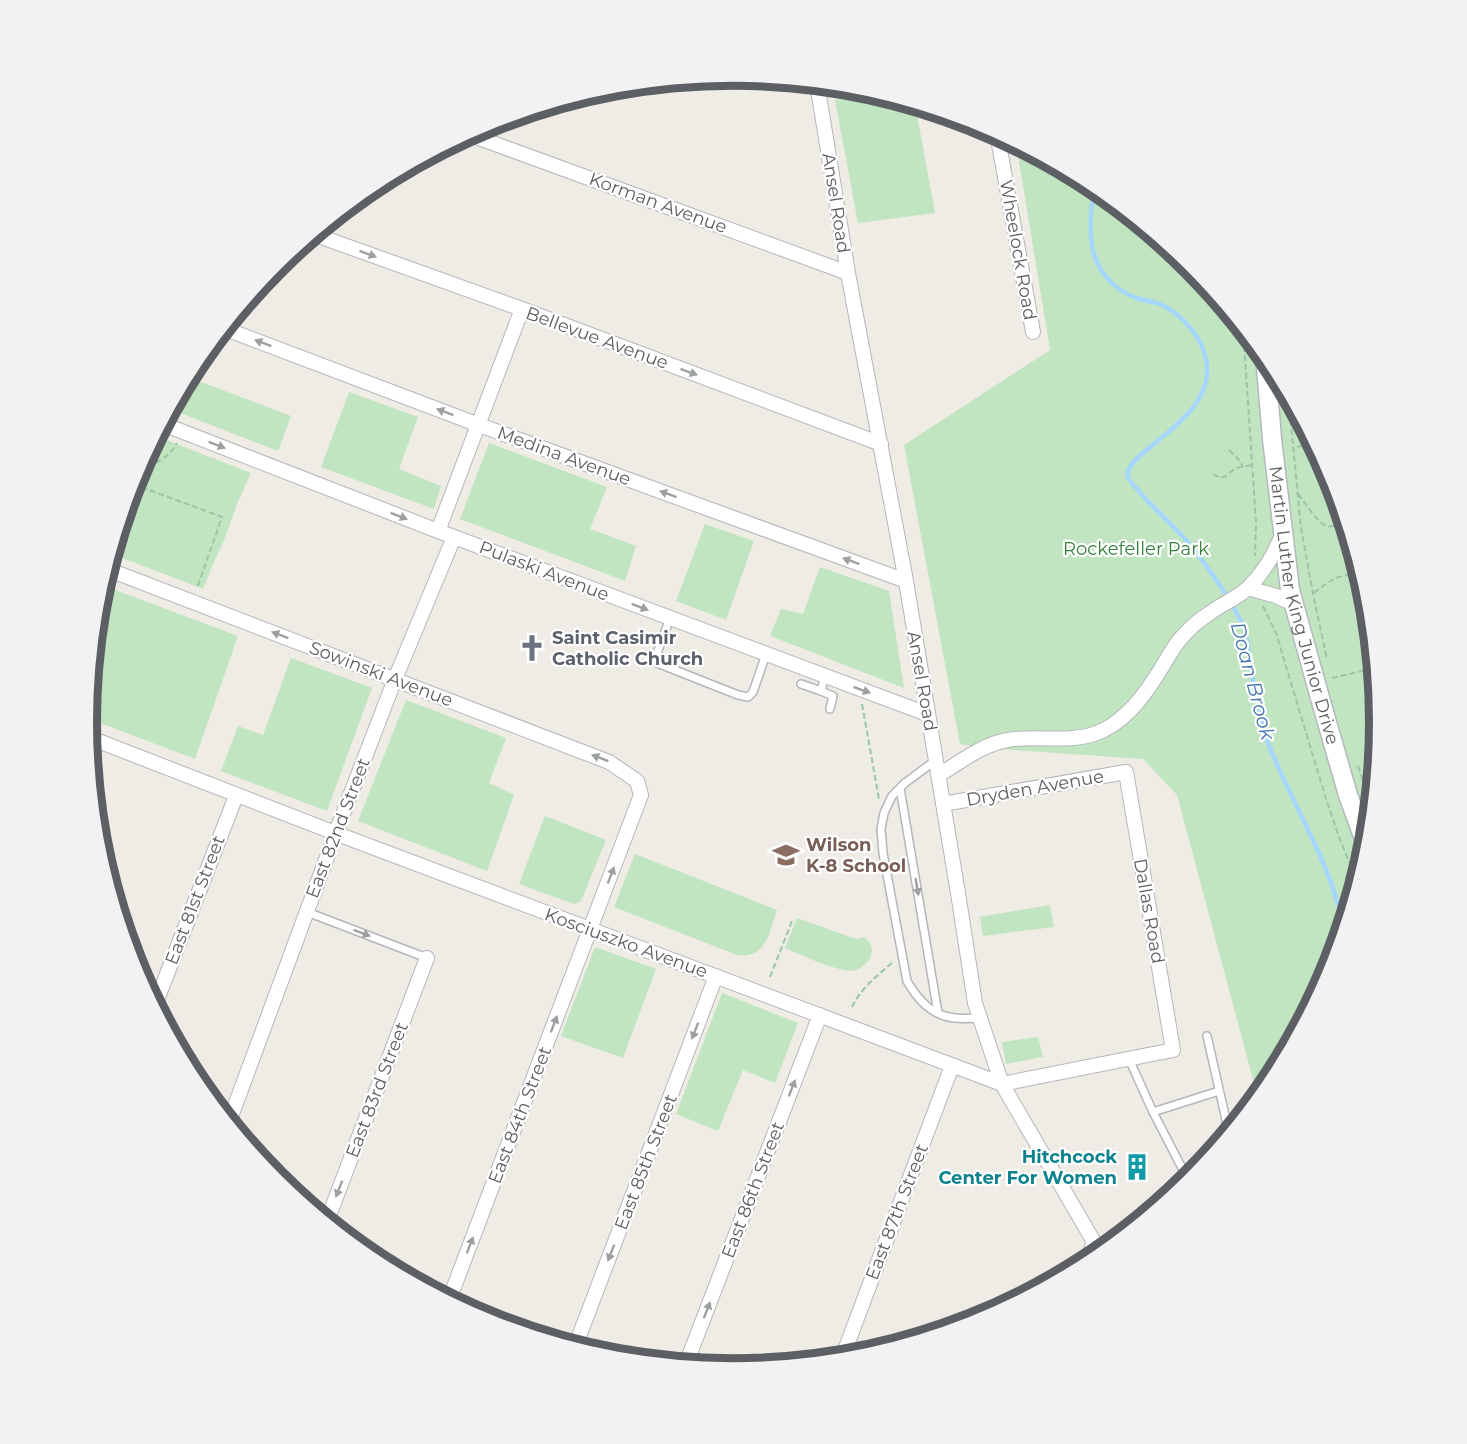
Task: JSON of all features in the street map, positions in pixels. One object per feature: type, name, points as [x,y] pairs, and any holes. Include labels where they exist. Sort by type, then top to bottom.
[{"type":"main road","name":"Martin Luther King Junior Drive","points":[[1267,374],[1290,590],[1345,784],[1361,829]]},
{"type":"street","name":"Ansel Road","points":[[818,91],[848,273],[906,581],[975,1003],[1002,1084],[1095,1245]]},
{"type":"street","name":"Korman Avenue","points":[[480,138],[848,273]]},
{"type":"street","name":"Wheelock Road","points":[[999,144],[1033,332]]},
{"type":"street","name":"Bellevue Avenue","points":[[321,237],[522,309],[881,444]]},
{"type":"street","points":[[438,531],[522,309]]},
{"type":"street","name":"Medina Avenue","points":[[232,331],[479,425],[906,581]]},
{"type":"street","name":"Pulaski Avenue","points":[[170,427],[438,531],[927,714]]},
{"type":"street","points":[[939,775],[969,755],[998,742],[1080,737],[1095,734],[1110,726],[1142,697],[1182,637],[1200,620],[1243,592],[1269,561],[1282,531]]},
{"type":"street","name":"East 82nd Street","points":[[232,1113],[395,680],[454,537]]},
{"type":"street","name":"Sowinski Avenue","points":[[115,572],[609,762],[637,781],[641,795]]},
{"type":"street","points":[[1243,592],[1276,596],[1294,604]]},
{"type":"street","name":"Kosciuszko Avenue","points":[[97,741],[336,834],[1002,1084]]},
{"type":"street","name":"Dryden Avenue","points":[[943,804],[1126,772]]},
{"type":"street","name":"Dallas Road","points":[[1126,772],[1173,1050],[1129,1059]]},
{"type":"street","name":"East 84th Street","points":[[452,1293],[641,795]]},
{"type":"street","name":"East 81st Street","points":[[159,995],[236,796]]},
{"type":"street","name":"East 83rd Street","points":[[330,1214],[427,958]]},
{"type":"street","name":"East 85th Street","points":[[578,1339],[716,976]]},
{"type":"street","name":"East 86th Street","points":[[689,1357],[820,1015]]},
{"type":"street","points":[[1002,1084],[1129,1059]]},
{"type":"street","name":"East 87th Street","points":[[846,1348],[952,1066]]},
{"type":"lane","points":[[669,618],[655,661],[738,695],[748,697],[753,692],[766,654]]},
{"type":"lane","points":[[821,691],[825,676]]},
{"type":"lane","points":[[801,684],[833,696],[830,709]]},
{"type":"lane","points":[[936,760],[892,796],[884,813],[881,829],[884,853],[907,981],[917,998],[938,1013],[954,1018],[980,1018]]},
{"type":"lane","points":[[900,788],[938,1013]]},
{"type":"lane","points":[[307,912],[427,958]]},
{"type":"lane","points":[[1207,1036],[1227,1123]]},
{"type":"lane","points":[[1129,1059],[1153,1112],[1185,1171]]},
{"type":"lane","points":[[1153,1112],[1219,1091]]},
{"type":"path","points":[[1244,343],[1256,522],[1254,560]]},
{"type":"path","points":[[1290,414],[1301,528],[1312,594],[1327,659]]},
{"type":"path","points":[[151,464],[161,461],[174,448],[178,440]]},
{"type":"path","points":[[1297,447],[1305,441]]},
{"type":"path","points":[[1229,450],[1243,467]]},
{"type":"path","points":[[1213,474],[1223,477],[1236,469],[1253,465]]},
{"type":"path","points":[[142,487],[222,517],[196,590]]},
{"type":"path","points":[[1298,494],[1324,525],[1332,526],[1338,523]]},
{"type":"path","points":[[1312,594],[1336,577],[1352,575]]},
{"type":"path","points":[[1261,603],[1276,633],[1326,799],[1352,869]]},
{"type":"path","points":[[1332,678],[1368,670]]},
{"type":"path","points":[[862,702],[880,807]]},
{"type":"path","points":[[1355,759],[1366,791]]},
{"type":"path","points":[[770,977],[792,921]]},
{"type":"path","points":[[852,1008],[857,997],[894,961]]},
{"type":"green space","points":[[853,97],[917,113],[935,213],[858,223],[835,100]]},
{"type":"green space","name":"Rockefeller Park","points":[[1018,152],[1052,171],[1121,217],[1153,243],[1212,302],[1263,368],[1285,404],[1322,478],[1348,557],[1365,639],[1369,680],[1369,764],[1358,846],[1336,927],[1322,966],[1285,1040],[1255,1087],[1177,795],[1143,759],[985,748],[960,744],[904,445],[1050,350]]},
{"type":"green space","points":[[197,380],[291,416],[278,451],[178,412]]},
{"type":"green space","points":[[349,392],[418,417],[399,469],[441,486],[434,509],[321,467]]},
{"type":"green space","points":[[164,439],[251,473],[203,589],[119,557],[145,478]]},
{"type":"green space","points":[[489,443],[607,487],[590,529],[636,546],[625,581],[460,519]]},
{"type":"green space","points":[[705,524],[754,541],[726,620],[676,601]]},
{"type":"green space","points":[[820,567],[889,591],[904,688],[770,636],[781,609],[803,614]]},
{"type":"green space","points":[[111,588],[238,636],[195,759],[97,722],[102,639]]},
{"type":"green space","points":[[291,658],[372,688],[327,811],[221,771],[238,726],[263,735]]},
{"type":"green space","points":[[406,700],[506,738],[489,783],[514,795],[487,871],[358,821]]},
{"type":"green space","points":[[545,816],[606,840],[581,901],[574,904],[519,884]]},
{"type":"green space","points":[[635,854],[777,910],[769,935],[761,948],[755,953],[737,955],[614,907]]},
{"type":"green space","points":[[1050,905],[1054,927],[983,936],[980,917]]},
{"type":"green space","points":[[797,918],[856,939],[865,937],[871,946],[870,958],[860,968],[850,971],[821,963],[785,948]]},
{"type":"green space","points":[[595,947],[656,969],[623,1058],[561,1036]]},
{"type":"green space","points":[[722,993],[798,1023],[775,1083],[743,1070],[718,1131],[676,1114]]},
{"type":"green space","points":[[1038,1037],[1043,1057],[1006,1064],[1002,1042]]},
{"type":"waterway","name":"Doan Brook","points":[[1093,198],[1091,211],[1092,246],[1104,274],[1126,294],[1159,304],[1176,314],[1199,340],[1205,355],[1207,377],[1200,397],[1187,414],[1130,467],[1128,477],[1142,495],[1180,533],[1209,569],[1242,623],[1266,738],[1323,862],[1340,913]]},
{"type":"place","name":"Saint Casimir Catholic Church","points":[[532,648]]},
{"type":"place","name":"Wilson K-8 School","points":[[786,855]]},
{"type":"place","name":"Hitchcock Center For Women","points":[[1137,1167]]}]
